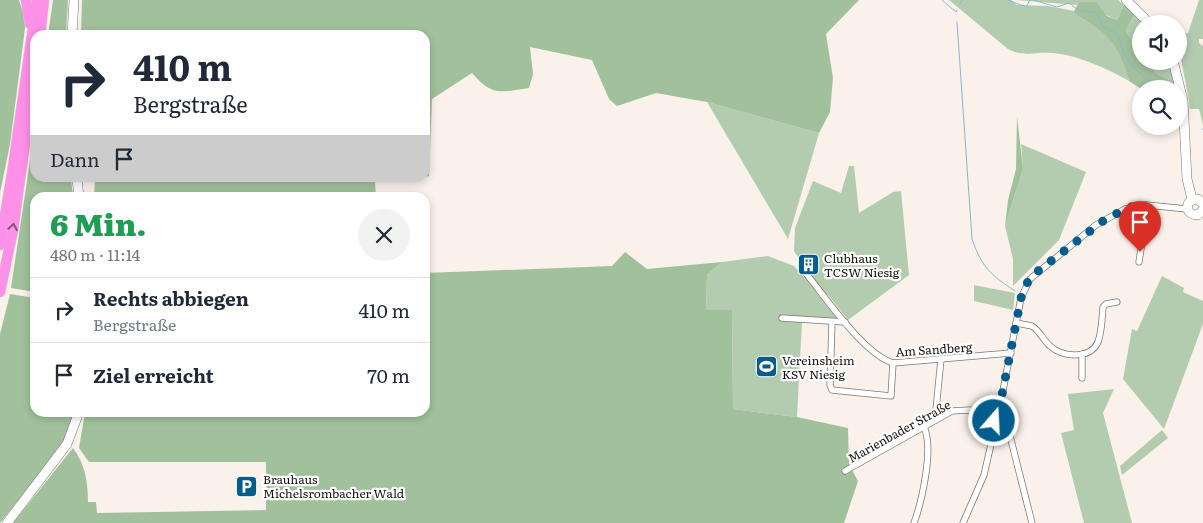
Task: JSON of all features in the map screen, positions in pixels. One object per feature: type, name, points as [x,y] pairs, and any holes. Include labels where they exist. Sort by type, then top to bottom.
[{"type":"highway","points":[[26,0],[34,30]]},
{"type":"highway","points":[[36,30],[37,0]]},
{"type":"highway","points":[[37,30],[44,0]]},
{"type":"highway","points":[[0,245],[30,71]]},
{"type":"highway","points":[[0,292],[13,230],[30,106]]},
{"type":"main road","points":[[72,30],[74,0]]},
{"type":"main road","points":[[1126,0],[1141,15]]},
{"type":"main road","points":[[1175,70],[1183,100],[1187,179],[1192,199]]},
{"type":"main road","points":[[1202,214],[1192,215],[1187,210],[1187,204],[1192,199],[1198,199],[1203,204]]},
{"type":"main road","points":[[6,523],[67,444],[77,417]]},
{"type":"street","points":[[1032,523],[1008,428],[993,419],[992,415],[999,410],[1022,293],[1027,283],[1038,271],[1107,218],[1131,207],[1145,205],[1187,210]]},
{"type":"street","points":[[1139,262],[1146,216],[1145,205]]},
{"type":"street","name":"Am Sandberg","points":[[804,271],[845,322],[874,353],[893,363],[1011,353]]},
{"type":"street","points":[[1016,323],[1032,326],[1050,347],[1057,351],[1070,355],[1082,354],[1090,351],[1098,342],[1103,307],[1106,304],[1117,302]]},
{"type":"street","points":[[782,318],[845,322]]},
{"type":"street","points":[[832,322],[830,385],[832,390],[891,396],[893,363]]},
{"type":"street","points":[[1082,354],[1082,378]]},
{"type":"street","points":[[935,420],[941,359]]},
{"type":"street","name":"Marienbader Straße","points":[[845,472],[924,426],[958,410],[992,415]]},
{"type":"street","points":[[963,523],[984,475],[999,421],[1003,414],[999,410]]},
{"type":"street","points":[[914,523],[921,503],[924,482],[928,436],[924,426]]},
{"type":"green space","points":[[0,0],[19,0],[26,21],[10,144],[0,193]]},
{"type":"green space","points":[[53,0],[68,0],[66,30],[49,30]]},
{"type":"green space","points":[[82,0],[859,0],[826,34],[833,78],[830,112],[819,133],[707,102],[656,93],[617,106],[609,99],[592,60],[530,47],[533,74],[529,88],[497,91],[479,81],[472,73],[432,99],[430,150],[430,30],[81,30]]},
{"type":"green space","points":[[949,0],[1011,0],[1017,5],[1048,6],[1074,11],[1073,13],[1095,26],[1110,40],[1121,57],[1129,81],[1102,67],[1070,56],[1051,53],[1024,54],[1008,49]]},
{"type":"green space","points":[[1016,0],[1118,0],[1124,5],[1117,20],[1079,2],[1077,5]]},
{"type":"green space","points":[[1199,0],[1203,0],[1203,39],[1199,39],[1199,43],[1203,46],[1203,125],[1199,109],[1190,109],[1187,80],[1185,80],[1183,70],[1187,70],[1188,33]]},
{"type":"green space","points":[[1079,2],[1096,2],[1107,16],[1117,20],[1124,5],[1135,13],[1132,15],[1126,31],[1132,41],[1132,70],[1154,70],[1157,74],[1170,80],[1132,80],[1132,83],[1129,81],[1121,57],[1110,40],[1094,26],[1073,13]]},
{"type":"green space","points":[[1132,19],[1132,41],[1126,31]]},
{"type":"green space","points":[[1154,70],[1171,70],[1175,80],[1170,80],[1157,74]]},
{"type":"green space","points":[[707,102],[819,133],[788,239]]},
{"type":"green space","points":[[1017,116],[1023,169],[1005,226],[1008,200],[1016,169]]},
{"type":"green space","points":[[1021,144],[1086,172],[1059,240],[1013,286],[1013,259],[1005,226],[1023,169]]},
{"type":"green space","points":[[30,161],[30,182],[71,182],[72,192],[30,192],[30,291],[11,288]]},
{"type":"green space","points":[[849,166],[854,166],[859,213],[893,192],[901,191],[909,275],[848,320],[828,295],[821,292],[794,251],[795,228],[813,181],[841,193]]},
{"type":"green space","points":[[95,182],[375,182],[376,192],[94,192]]},
{"type":"green space","points":[[625,252],[647,269],[722,262],[707,275],[706,310],[732,310],[733,409],[797,417],[848,428],[849,464],[858,481],[844,523],[13,523],[73,448],[85,474],[88,502],[96,502],[97,513],[266,510],[266,462],[89,462],[79,448],[84,417],[430,417],[430,273],[612,266]]},
{"type":"green space","name":"Vereinsheim KSV Niesig","points":[[768,256],[794,266],[839,315],[841,324],[802,322],[797,417],[733,409],[732,311],[706,310],[707,275],[722,262]]},
{"type":"green space","points":[[1162,276],[1184,288],[1183,292],[1203,301],[1203,324],[1164,429],[1123,379],[1132,329],[1137,331]]},
{"type":"green space","points":[[974,285],[1015,293],[1013,310],[974,301]]},
{"type":"green space","points":[[10,294],[30,297],[30,417],[74,417],[61,447],[0,523],[0,334]]},
{"type":"green space","points":[[1114,389],[1103,413],[1132,523],[1084,523],[1061,433],[1074,430],[1068,394]]},
{"type":"green space","points":[[1162,430],[1168,438],[1122,475],[1120,466]]},
{"type":"waterway","points":[[942,0],[956,12],[957,10]]},
{"type":"waterway","points":[[960,4],[962,0]]},
{"type":"waterway","points":[[1008,0],[1026,7],[1030,0],[1057,7],[1069,3],[1079,10],[1096,13],[1102,26],[1118,34],[1124,54],[1132,66],[1148,80]]},
{"type":"waterway","points":[[957,22],[972,239],[988,270],[1015,291]]},
{"type":"place","name":"Clubhaus TCSW Niesig","points":[[808,265]]},
{"type":"place","name":"Vereinsheim KSV Niesig","points":[[766,367]]},
{"type":"place","name":"Brauhaus Michelsrombacher Wald","points":[[247,486]]},
{"type":"route","points":[[994,421],[992,415],[995,411],[999,410],[1022,293],[1030,279],[1096,225],[1118,212],[1138,205],[1145,205],[1146,216],[1140,252]]}]
